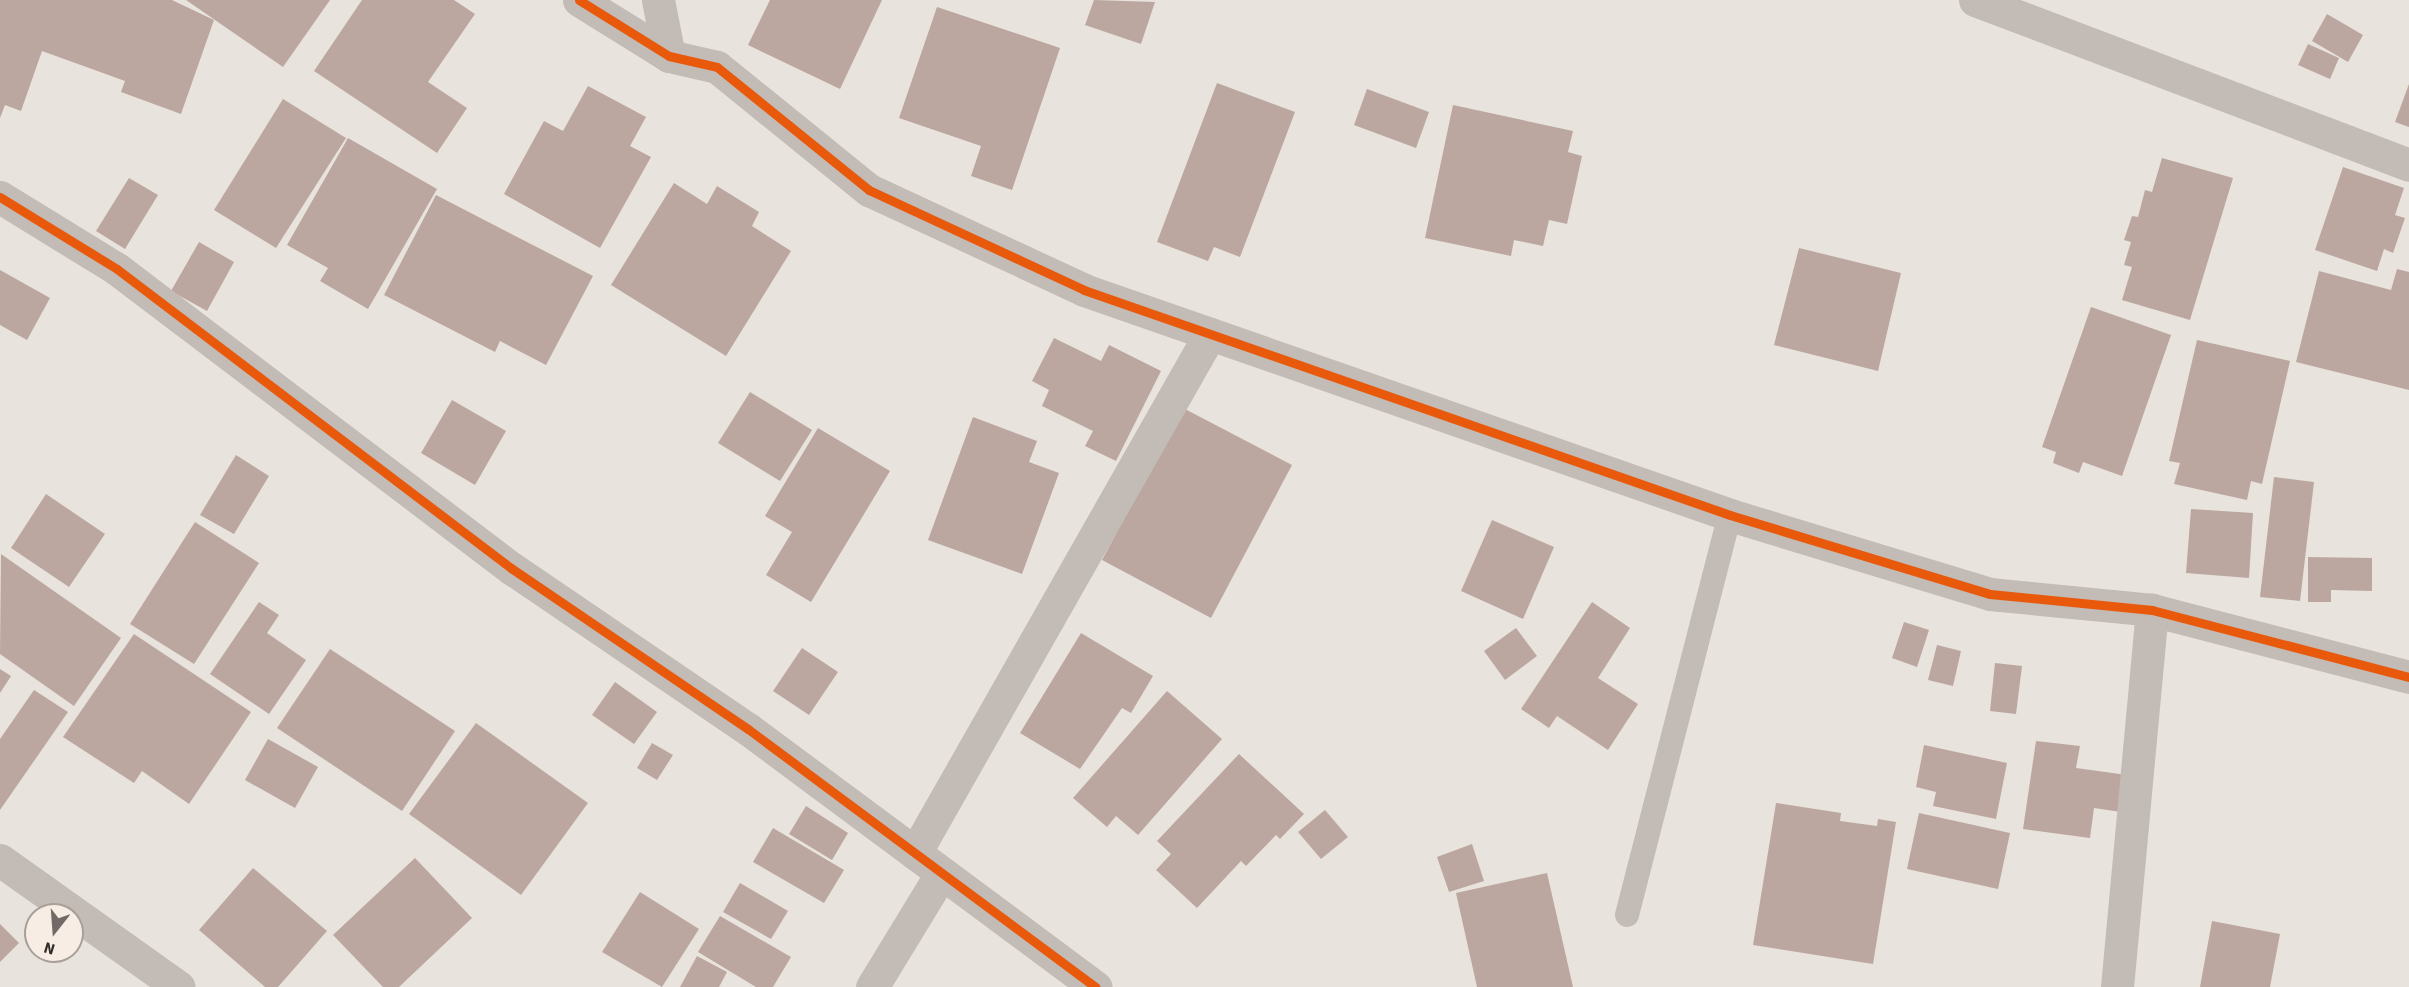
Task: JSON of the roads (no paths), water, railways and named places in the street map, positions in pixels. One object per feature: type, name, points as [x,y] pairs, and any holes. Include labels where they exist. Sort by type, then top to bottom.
[{"type":"street","points":[[579,0],[669,56],[717,68],[869,190],[1084,290],[1730,515],[1990,594],[2152,610],[2409,677]]},
{"type":"street","points":[[658,0],[669,56]]},
{"type":"street","points":[[1975,0],[2409,165]]},
{"type":"street","points":[[0,197],[117,269],[511,568],[748,729],[1096,987]]},
{"type":"street","points":[[915,853],[1210,334]]},
{"type":"street","points":[[2117,987],[2152,610]]},
{"type":"street","points":[[0,860],[179,987]]},
{"type":"street","points":[[872,987],[941,874]]},
{"type":"lane","points":[[1627,915],[1730,515]]}]
